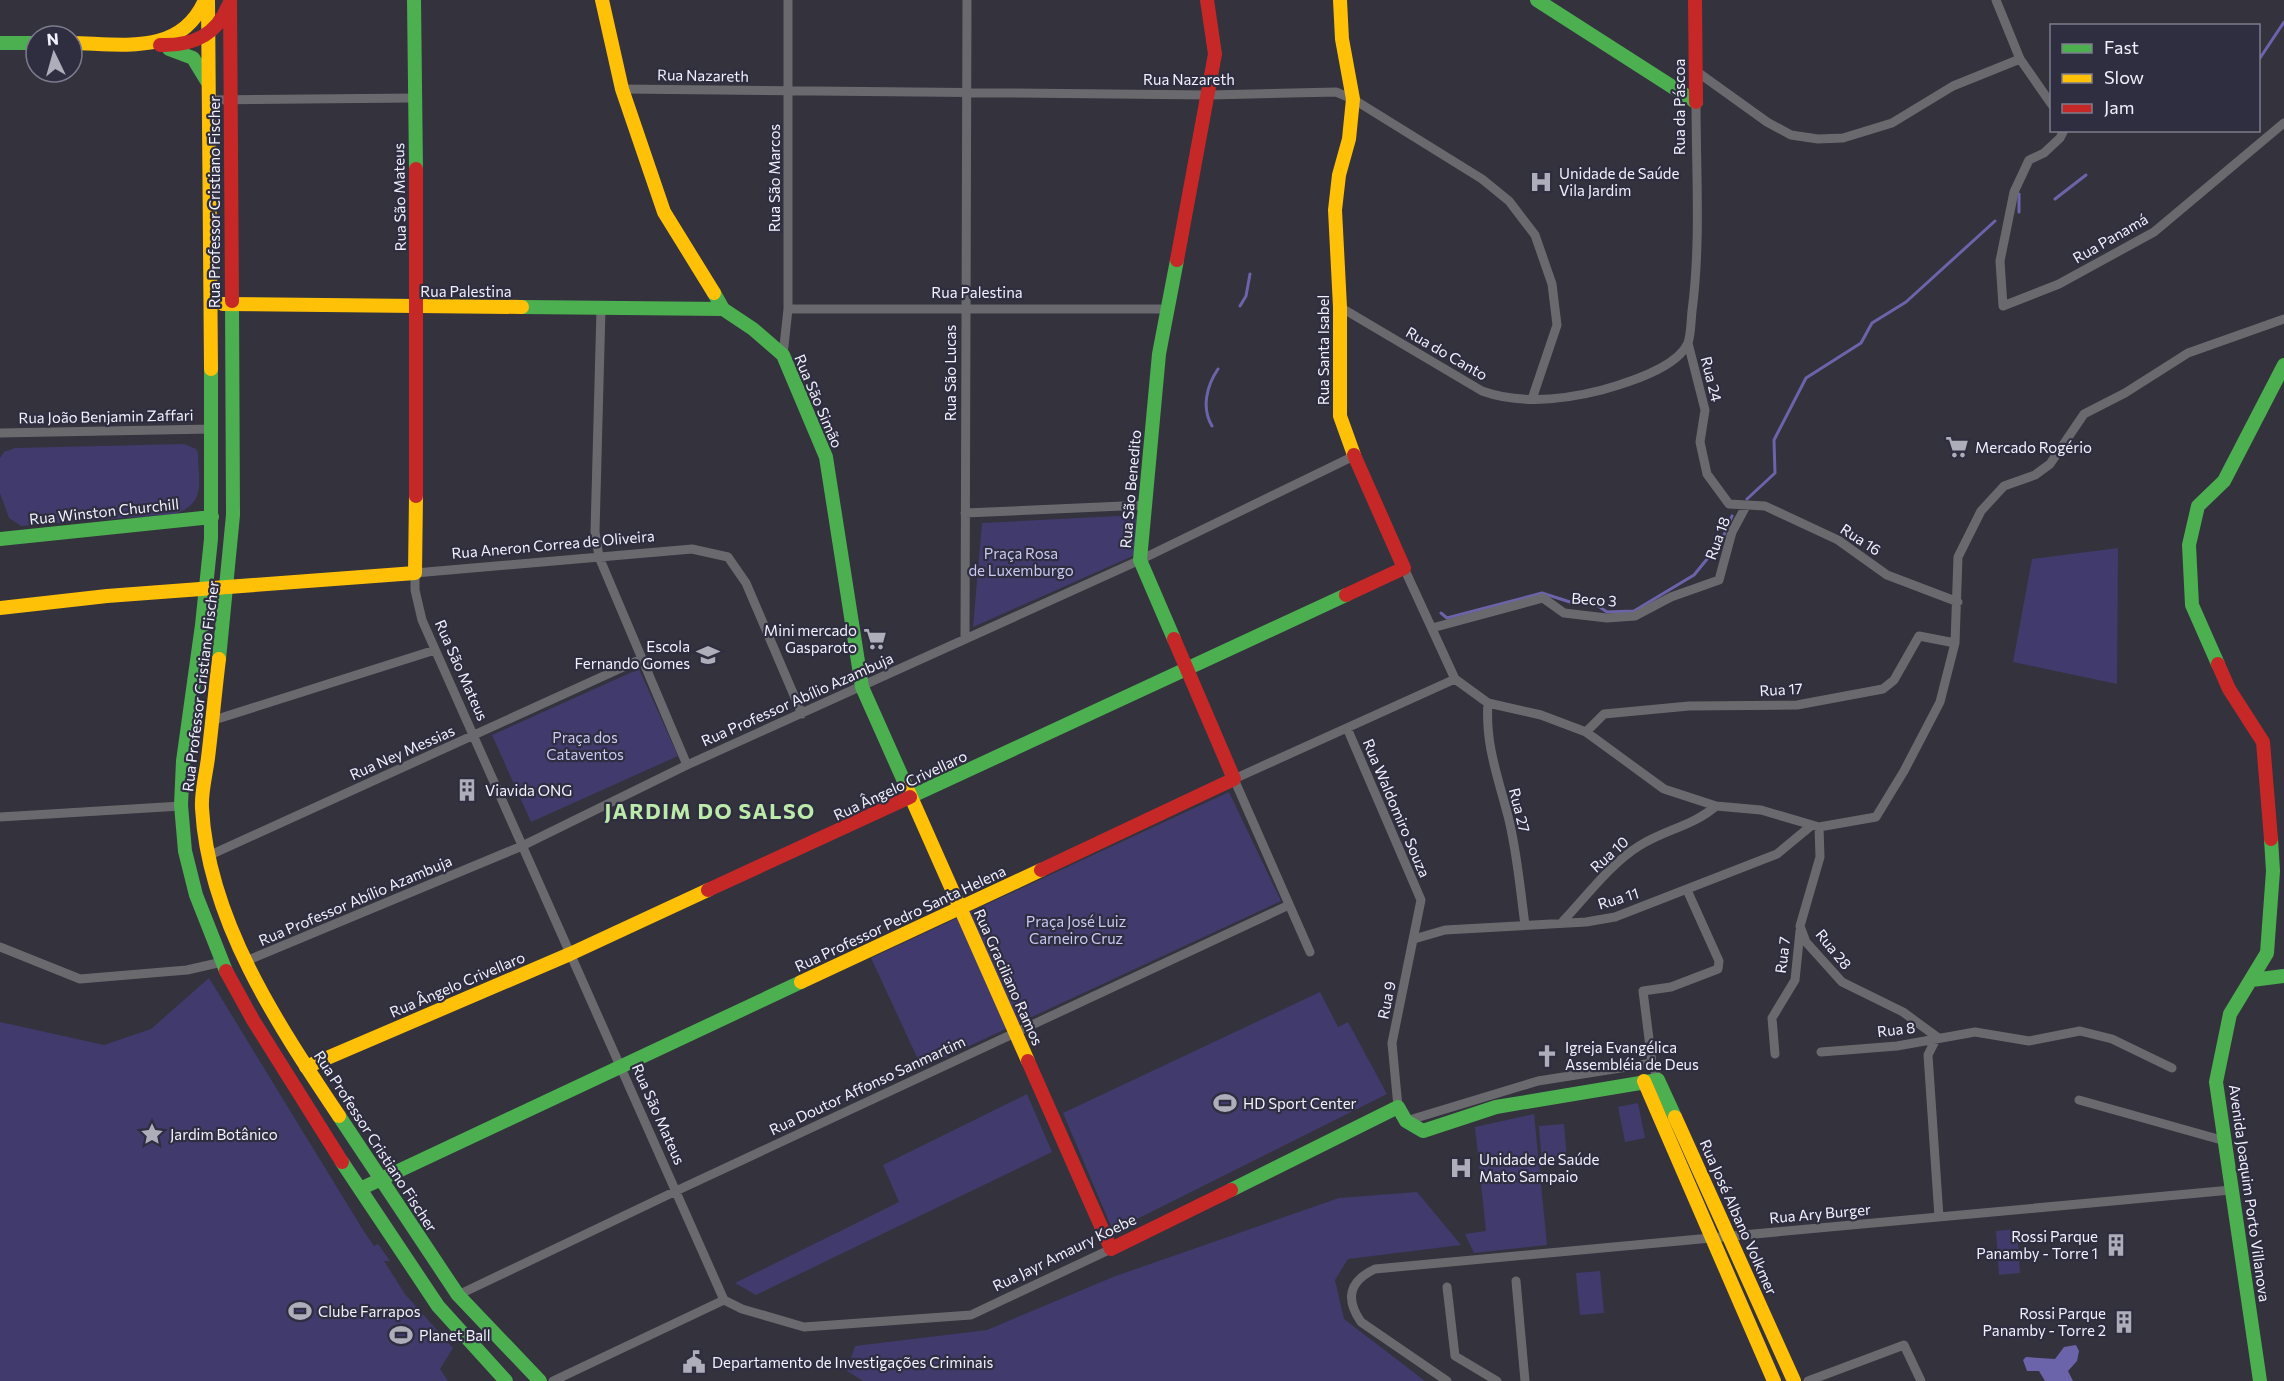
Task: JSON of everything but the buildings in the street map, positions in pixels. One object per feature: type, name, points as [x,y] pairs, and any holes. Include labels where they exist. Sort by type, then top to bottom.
[{"type":"street","name":"Rua Professor Cristiano Fischer","points":[[206,0],[209,85],[212,517],[208,587],[182,770],[181,806],[194,890],[222,962],[237,993],[407,1263],[439,1307],[506,1381]]},
{"type":"street","points":[[143,43],[169,38],[185,30],[196,18],[206,0]]},
{"type":"street","name":"Rua Professor Cristiano Fischer","points":[[230,0],[233,515],[228,586],[202,806],[208,856],[224,915],[246,961],[306,1066],[459,1295],[540,1381]]},
{"type":"street","points":[[84,43],[184,45],[208,35],[226,15],[230,0]]},
{"type":"street","name":"Rua São Mateus","points":[[414,0],[417,308],[415,573],[417,600],[435,650],[473,737],[724,1300]]},
{"type":"street","name":"Rua São Simão","points":[[602,0],[622,89],[663,212],[723,309],[753,328],[783,355],[826,457],[862,687]]},
{"type":"street","name":"Rua São Marcos","points":[[783,355],[788,309],[790,91],[788,0]]},
{"type":"street","name":"Rua São Lucas","points":[[965,639],[967,0]]},
{"type":"street","name":"Rua São Benedito","points":[[1208,0],[1215,54],[1210,94],[1159,354],[1140,560],[1310,952]]},
{"type":"street","name":"Rua Santa Isabel","points":[[1340,0],[1342,39],[1353,99],[1349,140],[1340,175],[1335,210],[1340,307],[1340,416],[1345,434],[1455,679]]},
{"type":"street","points":[[1537,0],[1696,102]]},
{"type":"street","name":"Rua da Páscoa","points":[[1688,343],[1695,285],[1695,0]]},
{"type":"street","points":[[1996,0],[2020,59],[2050,102]]},
{"type":"street","points":[[0,43],[24,43]]},
{"type":"street","points":[[143,43],[185,53],[201,68],[209,85]]},
{"type":"street","points":[[1696,71],[1767,122],[1791,135],[1818,139],[1843,138],[1892,123],[1953,86],[2020,59]]},
{"type":"street","name":"Rua Nazareth","points":[[622,89],[1210,94],[1336,92],[1353,99],[1482,179],[1509,201],[1535,235],[1552,284],[1557,325],[1532,399]]},
{"type":"street","points":[[209,100],[414,98]]},
{"type":"street","name":"Rua Panamá","points":[[2063,132],[2060,138],[2044,153],[2029,160],[2014,192],[2000,261],[2003,306],[2059,284],[2154,232],[2284,123]]},
{"type":"street","name":"Rua Palestina","points":[[209,304],[417,308],[723,309]]},
{"type":"street","name":"Rua do Canto","points":[[1340,307],[1482,391],[1505,399],[1558,399],[1630,382],[1664,367],[1688,343]]},
{"type":"street","points":[[601,309],[595,532],[599,557],[687,765]]},
{"type":"street","name":"Rua Palestina","points":[[788,309],[1167,309]]},
{"type":"street","points":[[1455,679],[1488,703],[1541,715],[1586,732],[1664,789],[1716,806],[1761,810],[1815,826],[1876,817],[1904,771],[1940,702],[1955,644],[1958,556],[1981,511],[2004,486],[2035,476],[2050,464],[2084,414],[2125,393],[2188,353],[2284,320]]},
{"type":"street","name":"Rua 24","points":[[1688,343],[1705,410],[1700,442],[1707,474],[1729,504],[1746,506]]},
{"type":"street","name":"Avenida Joaquim Porto Villanova","points":[[2260,1381],[2216,1082],[2230,1014],[2267,953],[2273,871],[2263,742],[2229,689],[2192,605],[2189,545],[2198,506],[2224,481],[2284,366]]},
{"type":"street","name":"Rua João Benjamin Zaffari","points":[[0,433],[212,429]]},
{"type":"street","name":"Rua Professor Abílio Azambuja","points":[[246,961],[522,846],[687,765],[1140,560],[1356,455]]},
{"type":"street","points":[[965,513],[1145,506]]},
{"type":"street","name":"Rua 16","points":[[1746,506],[1766,506],[1838,540],[1887,575],[1958,602]]},
{"type":"street","name":"Rua 18","points":[[1719,580],[1732,532],[1746,506]]},
{"type":"street","name":"Rua Winston Churchill","points":[[0,539],[212,517]]},
{"type":"street","name":"Rua Aneron Correa de Oliveira","points":[[0,608],[208,587],[415,573],[692,549],[728,557],[746,583],[802,714]]},
{"type":"street","name":"Rua Ângelo Crivellaro","points":[[306,1066],[570,954],[1404,568]]},
{"type":"street","name":"Beco 3","points":[[1432,628],[1543,598],[1564,613],[1607,618],[1635,616],[1671,597],[1719,580]]},
{"type":"street","name":"Rua 17","points":[[1586,732],[1604,714],[1689,706],[1797,705],[1883,689],[1894,680],[1919,636],[1955,644]]},
{"type":"street","points":[[212,721],[435,650]]},
{"type":"street","name":"Rua Ney Messias","points":[[208,856],[473,737],[641,658]]},
{"type":"street","name":"Rua Professor Pedro Santa Helena","points":[[360,1189],[1234,779],[1455,679]]},
{"type":"street","name":"Rua Graciliano Ramos","points":[[862,687],[1111,1249]]},
{"type":"street","points":[[194,691],[215,693]]},
{"type":"street","name":"Rua 27","points":[[1488,703],[1486,725],[1491,760],[1508,817],[1525,925]]},
{"type":"street","name":"Rua Waldomiro Souza","points":[[1347,728],[1421,900]]},
{"type":"street","points":[[0,817],[181,806]]},
{"type":"street","name":"Rua 10","points":[[1563,921],[1608,873],[1638,846],[1702,818],[1716,806]]},
{"type":"street","name":"Rua 11","points":[[1414,939],[1445,930],[1563,921],[1586,922],[1615,916],[1688,890],[1777,854],[1815,826]]},
{"type":"street","name":"Rua 28","points":[[1815,826],[1820,857],[1800,926],[1806,942],[1842,982],[1903,1012],[1937,1037]]},
{"type":"street","points":[[1688,890],[1719,961],[1718,969],[1671,987],[1643,991],[1652,1063],[1651,1080],[1774,1381]]},
{"type":"street","name":"Rua 9","points":[[1398,1107],[1392,1043],[1421,900]]},
{"type":"street","name":"Rua Doutor Affonso Sanmartim","points":[[459,1295],[676,1191],[1289,905]]},
{"type":"street","name":"Rua 7","points":[[1775,1054],[1772,1018],[1795,980],[1800,926]]},
{"type":"street","points":[[0,947],[80,979],[187,970],[222,962]]},
{"type":"street","points":[[2252,980],[2284,976]]},
{"type":"street","name":"Rua 8","points":[[1821,1052],[1897,1046],[1975,1032],[2029,1041],[2080,1031],[2112,1039],[2172,1068]]},
{"type":"street","points":[[1937,1037],[1928,1056],[1939,1217]]},
{"type":"street","points":[[1406,1121],[1538,1081],[1652,1063]]},
{"type":"street","points":[[1398,1107],[1406,1121],[1423,1131],[1496,1107],[1651,1080]]},
{"type":"street","name":"Rua José Albano Volkmer","points":[[1651,1080],[1729,1237],[1794,1381]]},
{"type":"street","points":[[2079,1100],[2226,1141]]},
{"type":"street","name":"Rua Jayr Amaury Koebe","points":[[724,1300],[742,1309],[804,1327],[971,1315],[1111,1249],[1398,1107]]},
{"type":"street","name":"Rua Ary Burger","points":[[1447,1381],[1361,1322],[1352,1309],[1351,1292],[1360,1275],[1375,1269],[2231,1190]]},
{"type":"street","points":[[1516,1281],[1526,1381]]},
{"type":"street","points":[[1447,1287],[1455,1356],[1497,1381]]},
{"type":"street","points":[[554,1381],[724,1300]]},
{"type":"street","points":[[1808,1381],[1904,1345],[1921,1381]]},
{"type":"green space","points":[[184,444],[196,449],[198,453],[198,491],[192,504],[185,510],[174,514],[21,526],[9,518],[0,493],[0,458],[4,452],[15,448]]},
{"type":"green space","name":"Praça Rosa de Luxemburgo","points":[[1137,515],[1135,555],[973,627],[982,523]]},
{"type":"green space","points":[[2118,548],[2117,684],[2013,662],[2032,559]]},
{"type":"green space","name":"Praça dos Cataventos","points":[[639,669],[678,756],[531,822],[492,735]]},
{"type":"green space","name":"Praça José Luiz Carneiro Cruz","points":[[1229,792],[1281,901],[922,1068],[871,958]]},
{"type":"green space","name":"Jardim Botânico","points":[[209,978],[363,1230],[374,1246],[378,1244],[390,1261],[384,1261],[405,1294],[453,1348],[440,1369],[448,1381],[0,1381],[0,1022],[104,1045],[151,1029]]},
{"type":"green space","name":"HD Sport Center","points":[[1320,992],[1338,1027],[1348,1022],[1387,1094],[1113,1231],[1063,1113]]},
{"type":"green space","points":[[1027,1094],[1052,1152],[756,1295],[735,1283],[899,1202],[883,1165]]},
{"type":"green space","points":[[1638,1103],[1645,1138],[1625,1142],[1618,1107]]},
{"type":"green space","points":[[1534,1114],[1547,1245],[1474,1253],[1465,1234],[1486,1231],[1475,1127]]},
{"type":"green space","points":[[1564,1124],[1567,1160],[1542,1162],[1539,1126]]},
{"type":"green space","points":[[1417,1192],[1461,1245],[1348,1259],[1335,1280],[1344,1319],[1425,1381],[863,1381],[847,1371],[855,1346],[987,1330],[1113,1277],[1339,1198]]},
{"type":"green space","points":[[2017,1229],[2020,1273],[1999,1275],[1996,1231]]},
{"type":"green space","points":[[1600,1271],[1604,1313],[1580,1315],[1576,1273]]},
{"type":"shaded area","points":[[2076,1345],[2079,1351],[2077,1361],[2068,1371],[2073,1381],[2045,1381],[2039,1371],[2027,1371],[2023,1360],[2026,1357],[2055,1359],[2064,1347]]},
{"type":"waterway","points":[[2260,58],[2284,22]]},
{"type":"waterway","points":[[2055,199],[2086,175]]},
{"type":"waterway","points":[[2019,194],[2019,212]]},
{"type":"waterway","points":[[1747,499],[1775,473],[1774,440],[1806,378],[1861,343],[1872,323],[1906,302],[1995,221]]},
{"type":"waterway","points":[[1240,306],[1246,296],[1250,274]]},
{"type":"waterway","points":[[1212,426],[1206,404],[1208,389],[1218,369]]},
{"type":"waterway","points":[[1441,613],[1447,618],[1542,593],[1570,602],[1591,601],[1607,612],[1634,611],[1694,575],[1721,542],[1732,516]]},
{"type":"traffic: fast","points":[[414,0],[416,169]]},
{"type":"traffic: fast","points":[[1537,0],[1696,102]]},
{"type":"traffic: fast","points":[[0,43],[24,43]]},
{"type":"traffic: fast","points":[[169,49],[193,58],[207,81]]},
{"type":"traffic: fast","points":[[1174,639],[1140,560],[1159,354],[1177,260]]},
{"type":"traffic: fast","points":[[714,293],[723,309],[753,329],[783,355],[826,457],[862,687],[907,788]]},
{"type":"traffic: fast","points":[[219,659],[233,515],[232,301]]},
{"type":"traffic: fast","points":[[522,307],[723,309]]},
{"type":"traffic: fast","points":[[2218,664],[2192,605],[2189,545],[2198,506],[2224,481],[2284,365]]},
{"type":"traffic: fast","points":[[211,369],[211,539],[202,625],[183,761],[181,805],[185,851],[196,895],[226,971]]},
{"type":"traffic: fast","points":[[0,539],[212,517]]},
{"type":"traffic: fast","points":[[910,797],[1346,595]]},
{"type":"traffic: fast","points":[[2260,1381],[2216,1082],[2230,1014],[2267,953],[2273,871],[2271,839]]},
{"type":"traffic: fast","points":[[2252,980],[2284,976]]},
{"type":"traffic: fast","points":[[360,1189],[801,982]]},
{"type":"traffic: fast","points":[[1231,1190],[1398,1107],[1406,1121],[1423,1131],[1496,1107],[1658,1080],[1675,1117]]},
{"type":"traffic: fast","points":[[339,1116],[458,1295],[540,1381]]},
{"type":"traffic: fast","points":[[342,1162],[438,1306],[506,1381]]},
{"type":"traffic: slow","points":[[84,44],[130,45],[166,38],[181,30],[194,18],[205,0]]},
{"type":"traffic: slow","points":[[208,0],[211,369]]},
{"type":"traffic: slow","points":[[602,0],[622,89],[664,212],[714,293]]},
{"type":"traffic: slow","points":[[1340,0],[1342,39],[1353,99],[1349,139],[1339,175],[1335,210],[1340,307],[1340,416],[1354,455]]},
{"type":"traffic: slow","points":[[223,304],[522,307]]},
{"type":"traffic: slow","points":[[0,608],[107,596],[415,573],[416,496]]},
{"type":"traffic: slow","points":[[219,659],[202,802],[207,850],[217,891],[232,931],[270,1008],[339,1116]]},
{"type":"traffic: slow","points":[[907,788],[1028,1061]]},
{"type":"traffic: slow","points":[[801,982],[1041,870]]},
{"type":"traffic: slow","points":[[306,1067],[570,954],[708,890]]},
{"type":"traffic: slow","points":[[1644,1081],[1774,1381]]},
{"type":"traffic: slow","points":[[1675,1117],[1794,1381]]},
{"type":"traffic: jam","points":[[230,0],[232,301]]},
{"type":"traffic: jam","points":[[1177,260],[1215,54],[1207,0]]},
{"type":"traffic: jam","points":[[1695,0],[1696,102]]},
{"type":"traffic: jam","points":[[160,45],[182,44],[202,37],[217,25],[228,6]]},
{"type":"traffic: jam","points":[[416,169],[416,496]]},
{"type":"traffic: jam","points":[[1346,595],[1404,568],[1354,455]]},
{"type":"traffic: jam","points":[[1041,870],[1234,779],[1174,639]]},
{"type":"traffic: jam","points":[[2218,664],[2229,689],[2263,742],[2271,839]]},
{"type":"traffic: jam","points":[[708,890],[910,797]]},
{"type":"traffic: jam","points":[[226,971],[253,1020],[342,1162]]},
{"type":"traffic: jam","points":[[1028,1061],[1111,1249],[1231,1190]]},
{"type":"place","name":"Unidade de Saúde Vila Jardim","points":[[1541,182]]},
{"type":"place","name":"Mercado Rogério","points":[[1957,447]]},
{"type":"place","name":"Mini mercado Gasparoto","points":[[875,639]]},
{"type":"place","name":"Escola Fernando Gomes","points":[[708,655]]},
{"type":"place","name":"Viavida ONG","points":[[467,790]]},
{"type":"place","name":"Igreja Evangélica Assembléia de Deus","points":[[1547,1056]]},
{"type":"place","name":"HD Sport Center","points":[[1225,1103]]},
{"type":"place","name":"Jardim Botânico","points":[[152,1134]]},
{"type":"place","name":"Unidade de Saúde Mato Sampaio","points":[[1461,1168]]},
{"type":"place","name":"Rossi Parque Panamby - Torre 1","points":[[2116,1245]]},
{"type":"place","name":"Clube Farrapos","points":[[300,1311]]},
{"type":"place","name":"Rossi Parque Panamby - Torre 2","points":[[2124,1322]]},
{"type":"place","name":"Planet Ball","points":[[401,1335]]},
{"type":"place","name":"Departamento de Investigações Criminais","points":[[694,1362]]},
{"type":"district","name":"JARDIM DO SALSO","points":[[710,810]]}]
